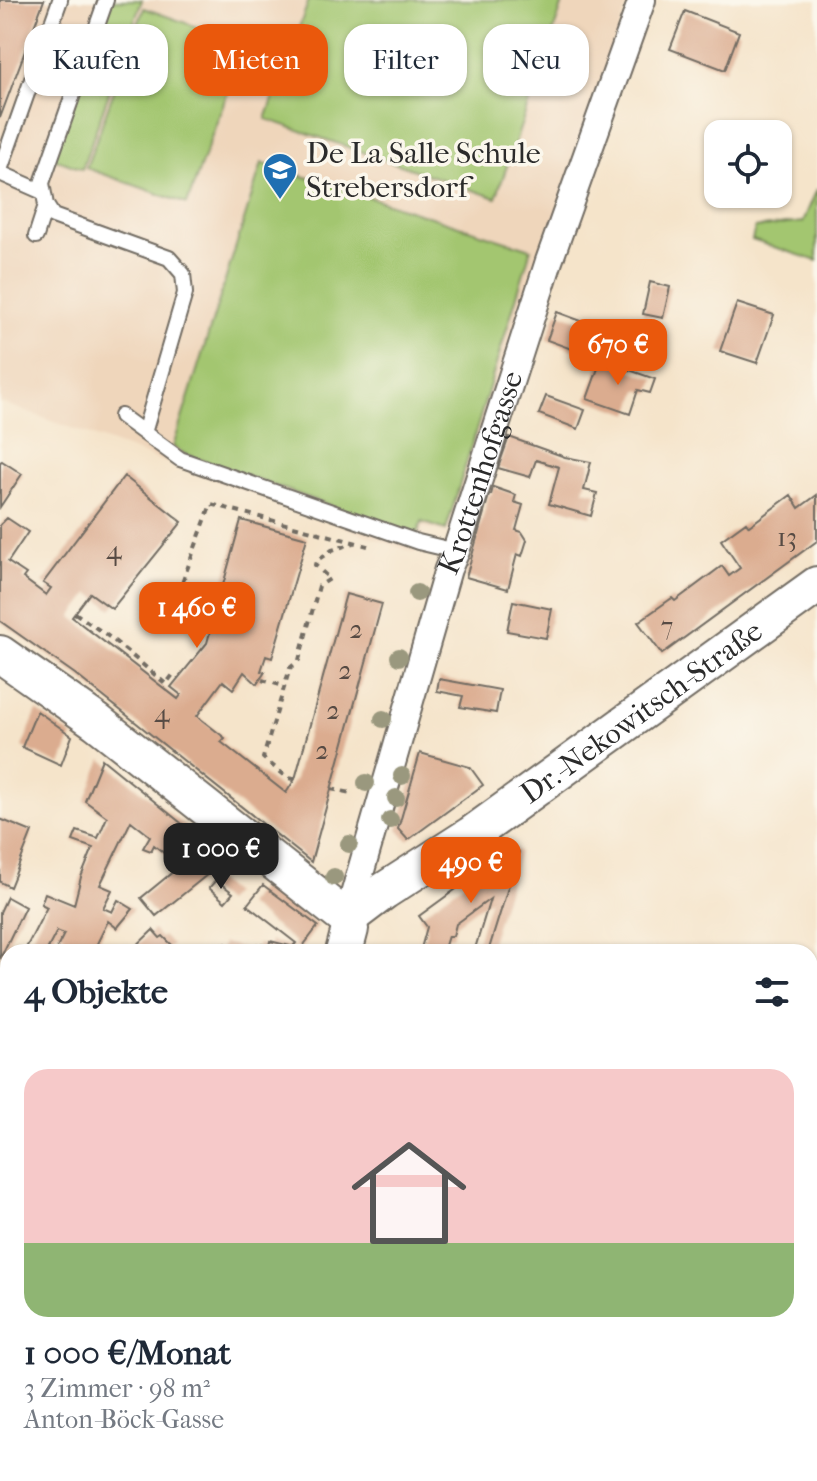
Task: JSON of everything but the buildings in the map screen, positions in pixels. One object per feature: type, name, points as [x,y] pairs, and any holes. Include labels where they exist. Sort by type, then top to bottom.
[{"type":"main road","name":"Dr.-Nekowitsch-Straße","points":[[345,935],[384,891],[471,835],[817,585]]},
{"type":"main road","points":[[0,654],[97,722],[345,935]]},
{"type":"street","name":"Krottenhofgasse","points":[[345,935],[443,584],[549,261],[642,0]]},
{"type":"lane","points":[[44,198],[0,171],[60,0]]},
{"type":"lane","points":[[106,0],[42,183],[44,198],[53,216],[169,258],[183,274],[185,293],[144,433]]},
{"type":"lane","points":[[36,236],[44,198]]},
{"type":"lane","points":[[121,416],[180,459],[403,537],[456,551]]},
{"type":"path","points":[[166,627],[211,504],[371,547]]},
{"type":"path","points":[[295,779],[288,778],[263,758],[290,668],[299,660],[319,586],[330,579],[315,565],[316,561],[332,550],[356,543]]},
{"type":"path","points":[[75,613],[166,684],[175,672]]},
{"type":"path","points":[[262,680],[284,686]]},
{"type":"path","points":[[331,789],[351,793]]},
{"type":"shaded area","name":"De La Salle Schule Strebersdorf","points":[[0,0],[629,0],[447,532],[423,527],[415,553],[0,402]]},
{"type":"green space","points":[[109,0],[142,0],[133,24],[100,24]]},
{"type":"green space","points":[[309,0],[564,0],[556,24],[483,24],[483,96],[531,96],[496,198],[266,119],[274,96],[328,96],[328,24],[300,24]]},
{"type":"green space","points":[[144,8],[189,24],[184,24],[184,96],[226,96],[187,204],[86,168],[112,96],[168,96],[168,24],[138,24]]},
{"type":"green space","points":[[74,96],[108,96],[82,169],[52,158]]},
{"type":"green space","points":[[262,163],[531,249],[446,530],[422,522],[416,536],[185,454],[173,447]]},
{"type":"green space","points":[[817,189],[817,261],[752,240],[755,228],[803,222]]},
{"type":"place","name":"De La Salle Schule Strebersdorf","points":[[280,201]]}]
